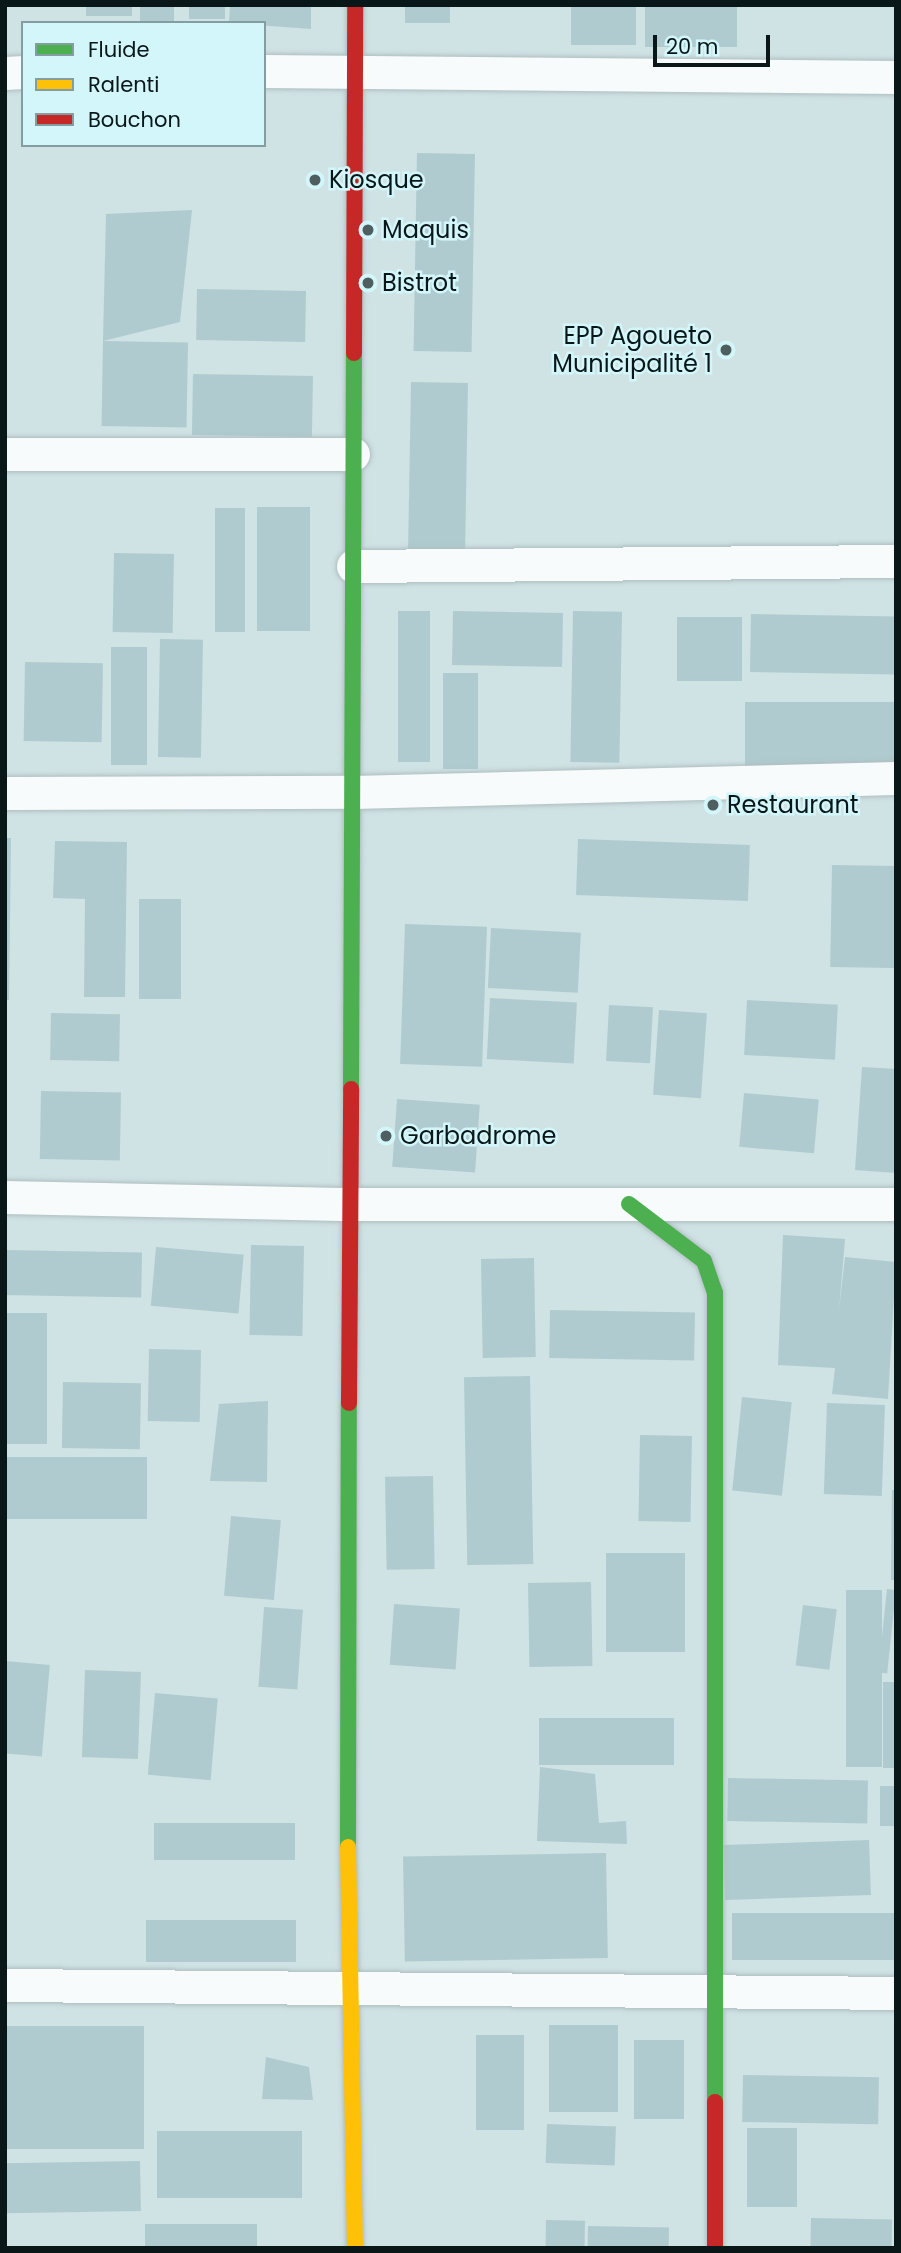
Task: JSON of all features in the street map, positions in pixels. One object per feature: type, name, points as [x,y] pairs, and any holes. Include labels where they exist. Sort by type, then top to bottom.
[{"type":"street","points":[[355,5],[353,1205],[347,1991],[355,2248]]},
{"type":"street","points":[[266,71],[896,77]]},
{"type":"street","points":[[5,454],[353,454]]},
{"type":"street","points":[[353,566],[896,561]]},
{"type":"street","points":[[5,793],[353,792],[896,778]]},
{"type":"street","points":[[5,1197],[353,1205],[896,1204]]},
{"type":"street","points":[[629,1204],[704,1261],[715,1293],[715,2248]]},
{"type":"street","points":[[5,1985],[715,1995],[896,1993]]},
{"type":"building","points":[[86,5],[132,5],[132,16],[86,16]]},
{"type":"building","points":[[140,5],[174,5],[174,21],[140,21]]},
{"type":"building","points":[[189,5],[225,5],[225,19],[189,19]]},
{"type":"building","points":[[230,5],[311,5],[311,29],[266,26],[266,21],[229,21]]},
{"type":"building","points":[[405,5],[450,5],[450,23],[405,23]]},
{"type":"building","points":[[571,5],[636,5],[636,45],[571,45]]},
{"type":"building","points":[[645,5],[737,5],[737,47],[645,47]]},
{"type":"building","points":[[417,153],[475,154],[472,352],[414,351]]},
{"type":"building","points":[[192,210],[180,322],[103,341],[106,214]]},
{"type":"building","points":[[197,289],[306,291],[305,342],[196,340]]},
{"type":"building","points":[[103,341],[188,342],[187,427],[102,426]]},
{"type":"building","points":[[193,374],[313,376],[312,437],[192,435]]},
{"type":"building","points":[[411,382],[468,383],[465,558],[408,557]]},
{"type":"building","points":[[257,507],[310,507],[310,631],[257,631]]},
{"type":"building","points":[[215,508],[245,508],[245,632],[215,632]]},
{"type":"building","points":[[114,553],[174,554],[173,633],[113,632]]},
{"type":"building","points":[[398,611],[430,611],[430,762],[398,762]]},
{"type":"building","points":[[453,611],[563,613],[562,667],[452,665]]},
{"type":"building","points":[[573,611],[622,612],[619,763],[570,762]]},
{"type":"building","points":[[751,614],[896,617],[895,675],[750,672]]},
{"type":"building","points":[[677,617],[742,617],[742,681],[677,681]]},
{"type":"building","points":[[160,639],[203,640],[201,758],[158,757]]},
{"type":"building","points":[[111,647],[147,647],[147,765],[111,765]]},
{"type":"building","points":[[25,662],[103,663],[102,742],[24,741]]},
{"type":"building","points":[[443,673],[478,673],[478,769],[443,769]]},
{"type":"building","points":[[745,702],[896,702],[896,769],[745,769]]},
{"type":"building","points":[[5,838],[11,838],[9,1000],[5,1000]]},
{"type":"building","points":[[578,839],[750,845],[748,901],[576,895]]},
{"type":"building","points":[[55,841],[127,842],[125,997],[84,997],[85,899],[53,898]]},
{"type":"building","points":[[832,865],[896,866],[894,968],[830,967]]},
{"type":"building","points":[[139,899],[181,899],[181,999],[139,999]]},
{"type":"building","points":[[405,924],[487,927],[482,1067],[400,1064]]},
{"type":"building","points":[[491,928],[581,933],[578,993],[488,988]]},
{"type":"building","points":[[490,998],[577,1003],[574,1063],[487,1059]]},
{"type":"building","points":[[747,1000],[838,1005],[835,1060],[744,1055]]},
{"type":"building","points":[[609,1005],[653,1007],[650,1063],[606,1061]]},
{"type":"building","points":[[659,1010],[707,1013],[701,1098],[653,1095]]},
{"type":"building","points":[[51,1013],[120,1014],[119,1061],[50,1060]]},
{"type":"building","points":[[862,1067],[896,1069],[896,1173],[855,1170]]},
{"type":"building","points":[[41,1091],[121,1092],[120,1160],[40,1159]]},
{"type":"building","points":[[744,1093],[819,1100],[814,1153],[739,1147]]},
{"type":"building","points":[[397,1099],[480,1105],[475,1173],[392,1167]]},
{"type":"building","points":[[783,1235],[845,1239],[839,1310],[845,1257],[896,1262],[888,1399],[832,1394],[835,1368],[778,1365]]},
{"type":"building","points":[[251,1245],[304,1246],[302,1336],[249,1335]]},
{"type":"building","points":[[156,1247],[244,1255],[239,1313],[151,1306]]},
{"type":"building","points":[[5,1250],[142,1252],[141,1297],[5,1295]]},
{"type":"building","points":[[534,1258],[536,1357],[483,1358],[481,1259]]},
{"type":"building","points":[[550,1310],[695,1313],[694,1361],[549,1358]]},
{"type":"building","points":[[5,1313],[47,1313],[47,1444],[5,1444]]},
{"type":"building","points":[[149,1349],[201,1350],[200,1422],[148,1421]]},
{"type":"building","points":[[530,1376],[533,1564],[467,1565],[464,1377]]},
{"type":"building","points":[[63,1382],[141,1383],[140,1449],[62,1448]]},
{"type":"building","points":[[742,1397],[792,1402],[782,1496],[732,1490]]},
{"type":"building","points":[[268,1401],[267,1482],[210,1481],[219,1404]]},
{"type":"building","points":[[827,1403],[885,1405],[882,1496],[824,1494]]},
{"type":"building","points":[[640,1435],[692,1436],[690,1522],[638,1521]]},
{"type":"building","points":[[5,1457],[147,1457],[147,1519],[5,1519]]},
{"type":"building","points":[[433,1476],[435,1569],[387,1570],[385,1477]]},
{"type":"building","points":[[892,1490],[896,1490],[896,1580],[891,1580]]},
{"type":"building","points":[[231,1516],[281,1520],[274,1600],[224,1596]]},
{"type":"building","points":[[606,1553],[685,1553],[685,1652],[606,1652]]},
{"type":"building","points":[[591,1582],[592,1666],[529,1667],[528,1583]]},
{"type":"building","points":[[887,1589],[896,1590],[887,1673],[878,1673]]},
{"type":"building","points":[[846,1590],[882,1590],[882,1767],[846,1767]]},
{"type":"building","points":[[394,1604],[460,1609],[456,1669],[390,1665]]},
{"type":"building","points":[[803,1605],[837,1609],[829,1670],[796,1666]]},
{"type":"building","points":[[264,1607],[303,1610],[297,1690],[258,1687]]},
{"type":"building","points":[[5,1661],[50,1665],[42,1757],[5,1753]]},
{"type":"building","points":[[85,1670],[141,1672],[138,1759],[82,1757]]},
{"type":"building","points":[[883,1682],[896,1682],[896,1768],[883,1768]]},
{"type":"building","points":[[155,1693],[218,1698],[211,1780],[148,1775]]},
{"type":"building","points":[[539,1718],[674,1718],[674,1765],[539,1765]]},
{"type":"building","points":[[540,1767],[595,1774],[599,1823],[626,1821],[627,1844],[537,1841]]},
{"type":"building","points":[[728,1778],[868,1780],[867,1823],[727,1821]]},
{"type":"building","points":[[880,1786],[896,1786],[896,1826],[880,1826]]},
{"type":"building","points":[[154,1823],[295,1823],[295,1860],[154,1860]]},
{"type":"building","points":[[869,1840],[871,1895],[725,1900],[723,1845]]},
{"type":"building","points":[[606,1853],[608,1958],[405,1962],[403,1857]]},
{"type":"building","points":[[732,1913],[896,1913],[896,1960],[732,1960]]},
{"type":"building","points":[[146,1920],[296,1920],[296,1962],[146,1962]]},
{"type":"building","points":[[549,2025],[618,2025],[618,2112],[549,2112]]},
{"type":"building","points":[[5,2026],[144,2026],[144,2149],[5,2149]]},
{"type":"building","points":[[476,2035],[524,2035],[524,2130],[476,2130]]},
{"type":"building","points":[[634,2040],[684,2040],[684,2119],[634,2119]]},
{"type":"building","points":[[266,2057],[309,2067],[313,2100],[262,2099]]},
{"type":"building","points":[[743,2075],[879,2077],[878,2124],[742,2122]]},
{"type":"building","points":[[547,2124],[616,2126],[615,2165],[546,2163]]},
{"type":"building","points":[[747,2128],[797,2128],[797,2207],[747,2207]]},
{"type":"building","points":[[157,2131],[302,2131],[302,2198],[157,2198]]},
{"type":"building","points":[[140,2161],[141,2211],[6,2213],[5,2163]]},
{"type":"building","points":[[811,2218],[892,2219],[891,2248],[810,2248]]},
{"type":"building","points":[[546,2220],[585,2221],[585,2248],[546,2248]]},
{"type":"building","points":[[145,2224],[257,2224],[257,2248],[145,2248]]},
{"type":"building","points":[[588,2226],[669,2227],[669,2248],[588,2248]]},
{"type":"traffic: fast","points":[[351,1089],[354,353]]},
{"type":"traffic: fast","points":[[629,1204],[704,1261],[715,1293],[715,2102]]},
{"type":"traffic: fast","points":[[348,1847],[349,1403]]},
{"type":"traffic: slow","points":[[348,1847],[355,2248]]},
{"type":"traffic: jam","points":[[354,353],[355,5]]},
{"type":"traffic: jam","points":[[349,1403],[351,1089]]},
{"type":"traffic: jam","points":[[715,2102],[715,2248]]},
{"type":"place","name":"Kiosque","points":[[315,180]]},
{"type":"place","name":"Maquis","points":[[368,230]]},
{"type":"place","name":"Bistrot","points":[[368,283]]},
{"type":"place","name":"EPP Agoueto Municipalité 1","points":[[726,350]]},
{"type":"place","name":"Restaurant","points":[[713,805]]},
{"type":"place","name":"Garbadrome","points":[[386,1136]]}]
